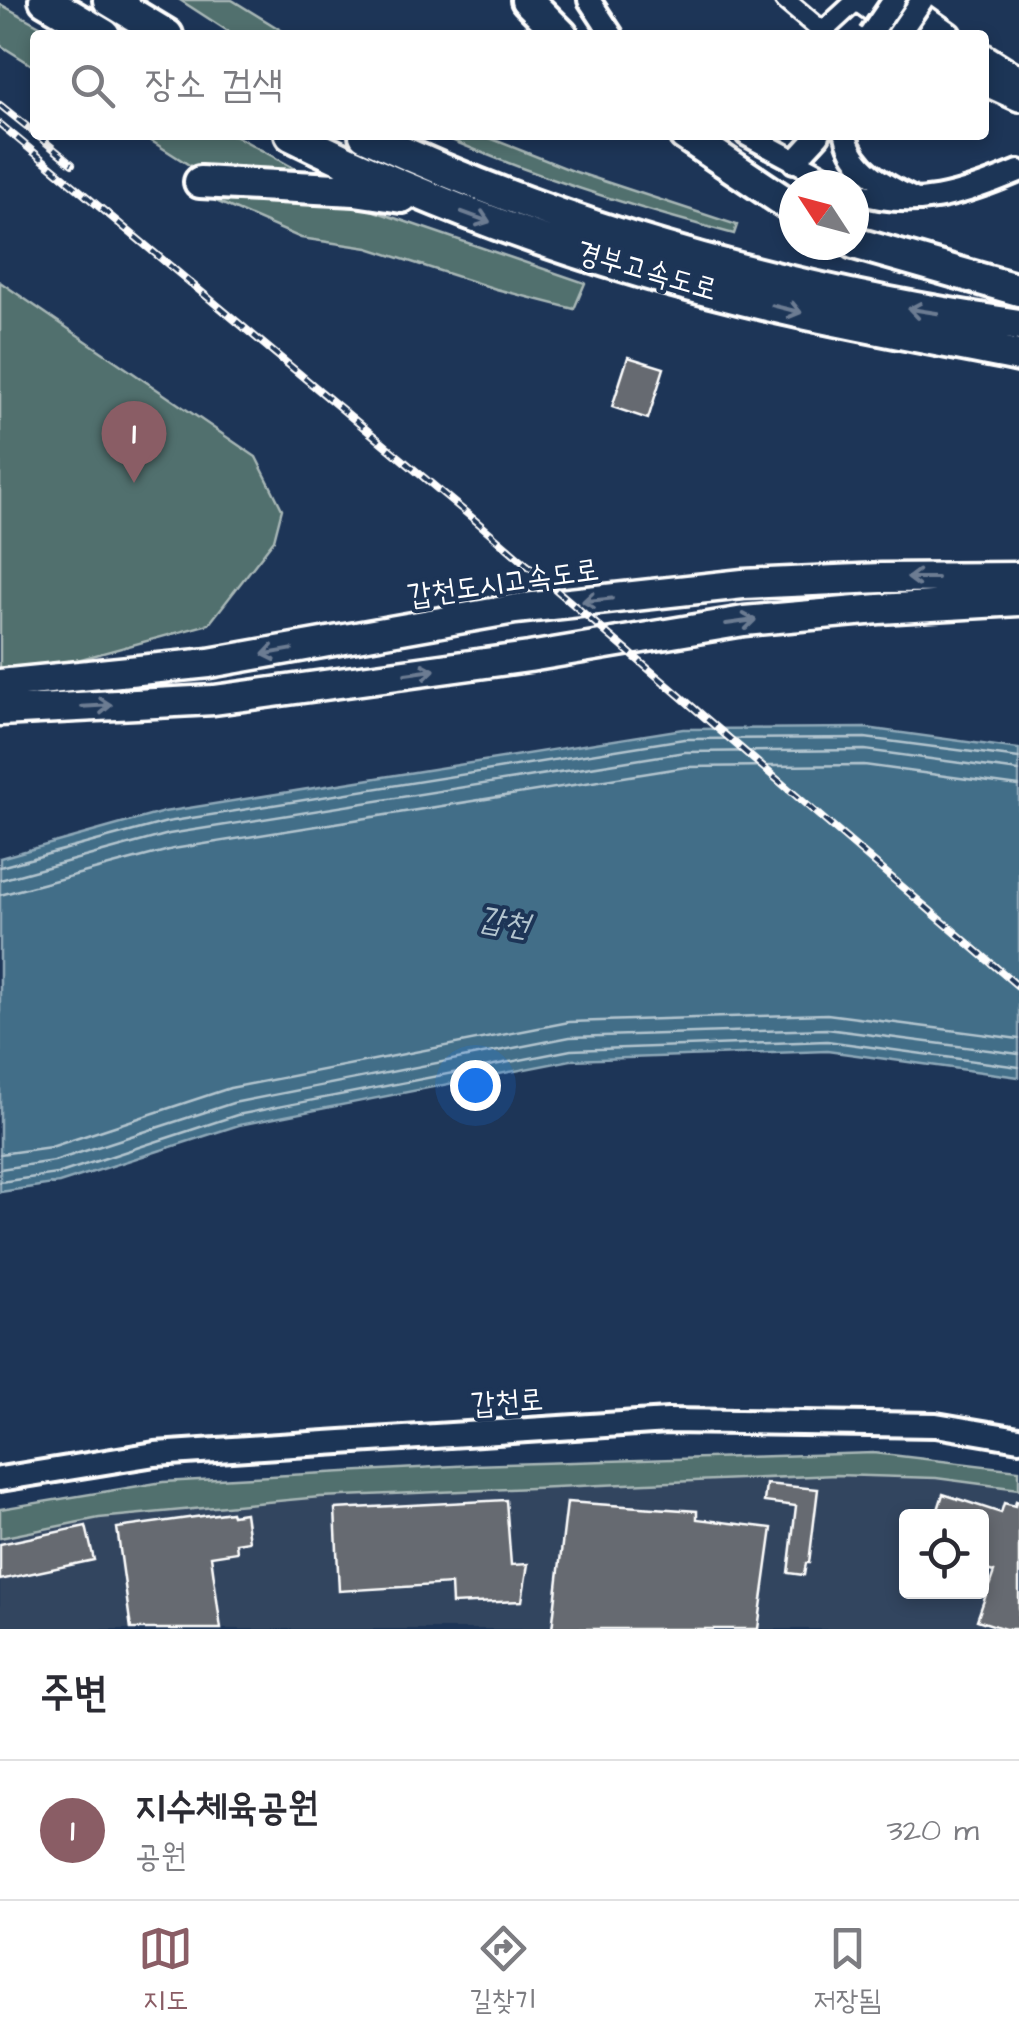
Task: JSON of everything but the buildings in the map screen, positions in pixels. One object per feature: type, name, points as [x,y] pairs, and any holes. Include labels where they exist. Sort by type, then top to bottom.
[{"type":"highway","points":[[45,0],[96,30]]},
{"type":"highway","points":[[109,0],[159,30]]},
{"type":"highway","points":[[527,0],[557,30]]},
{"type":"highway","name":"경부고속도로","points":[[302,140],[438,202],[595,257],[792,311],[1019,356]]},
{"type":"highway","name":"경부고속도로","points":[[377,140],[533,208],[638,242],[772,280],[858,299],[1019,325]]},
{"type":"highway","points":[[692,140],[779,198]]},
{"type":"highway","points":[[200,182],[354,190],[438,202]]},
{"type":"highway","points":[[869,246],[1019,290]]},
{"type":"highway","name":"갑천도시고속도로","points":[[0,684],[209,663],[515,608],[726,586],[881,578],[1019,578]]},
{"type":"highway","points":[[0,712],[214,700],[511,660],[744,622],[1019,601]]},
{"type":"main road","points":[[859,0],[903,30]]},
{"type":"main road","points":[[896,0],[941,30]]},
{"type":"main road","points":[[989,60],[1019,79]]},
{"type":"main road","points":[[989,84],[1019,98]]},
{"type":"main road","name":"갑천로","points":[[0,1479],[155,1454],[668,1421],[936,1425],[1019,1438]]},
{"type":"street","points":[[589,0],[609,30]]},
{"type":"street","points":[[785,0],[817,30]]},
{"type":"street","points":[[825,30],[859,0]]},
{"type":"street","points":[[874,30],[896,0]]},
{"type":"street","points":[[901,30],[922,0]]},
{"type":"street","points":[[756,140],[810,170]]},
{"type":"street","points":[[794,162],[805,140]]},
{"type":"street","points":[[794,162],[814,140]]},
{"type":"street","points":[[847,140],[862,167],[920,202]]},
{"type":"street","points":[[869,196],[889,202],[920,202],[982,186],[1019,171]]},
{"type":"shaded area","points":[[836,1475],[936,1478],[1019,1489],[1019,1629],[0,1629],[0,1538],[99,1518],[320,1497]]},
{"type":"green space","points":[[180,0],[232,0],[281,30],[226,30]]},
{"type":"green space","points":[[0,4],[47,30],[30,30],[30,64],[0,45]]},
{"type":"green space","points":[[150,140],[243,140],[294,168],[291,177],[205,175]]},
{"type":"green space","points":[[452,140],[495,140],[573,171],[737,225],[734,234],[512,165]]},
{"type":"green space","points":[[213,189],[345,201],[585,283],[574,309],[368,248],[301,238],[209,198]]},
{"type":"green space","points":[[0,282],[256,457],[282,509],[274,540],[209,624],[41,670],[0,677]]},
{"type":"green space","points":[[874,1453],[1019,1470],[1019,1489],[936,1478],[836,1475],[320,1497],[99,1518],[0,1538],[0,1509],[163,1482],[473,1465]]},
{"type":"water","name":"갑천","points":[[866,728],[1019,749],[1019,1077],[827,1051],[571,1060],[239,1125],[59,1183],[0,1192],[0,858],[164,812],[683,729]]},
{"type":"railway","points":[[0,105],[30,129]]},
{"type":"railway","points":[[0,124],[476,521],[1019,987]]},
{"type":"railway","points":[[43,140],[72,164]]},
{"type":"place","name":"지수체육공원","points":[[134,483]]}]
